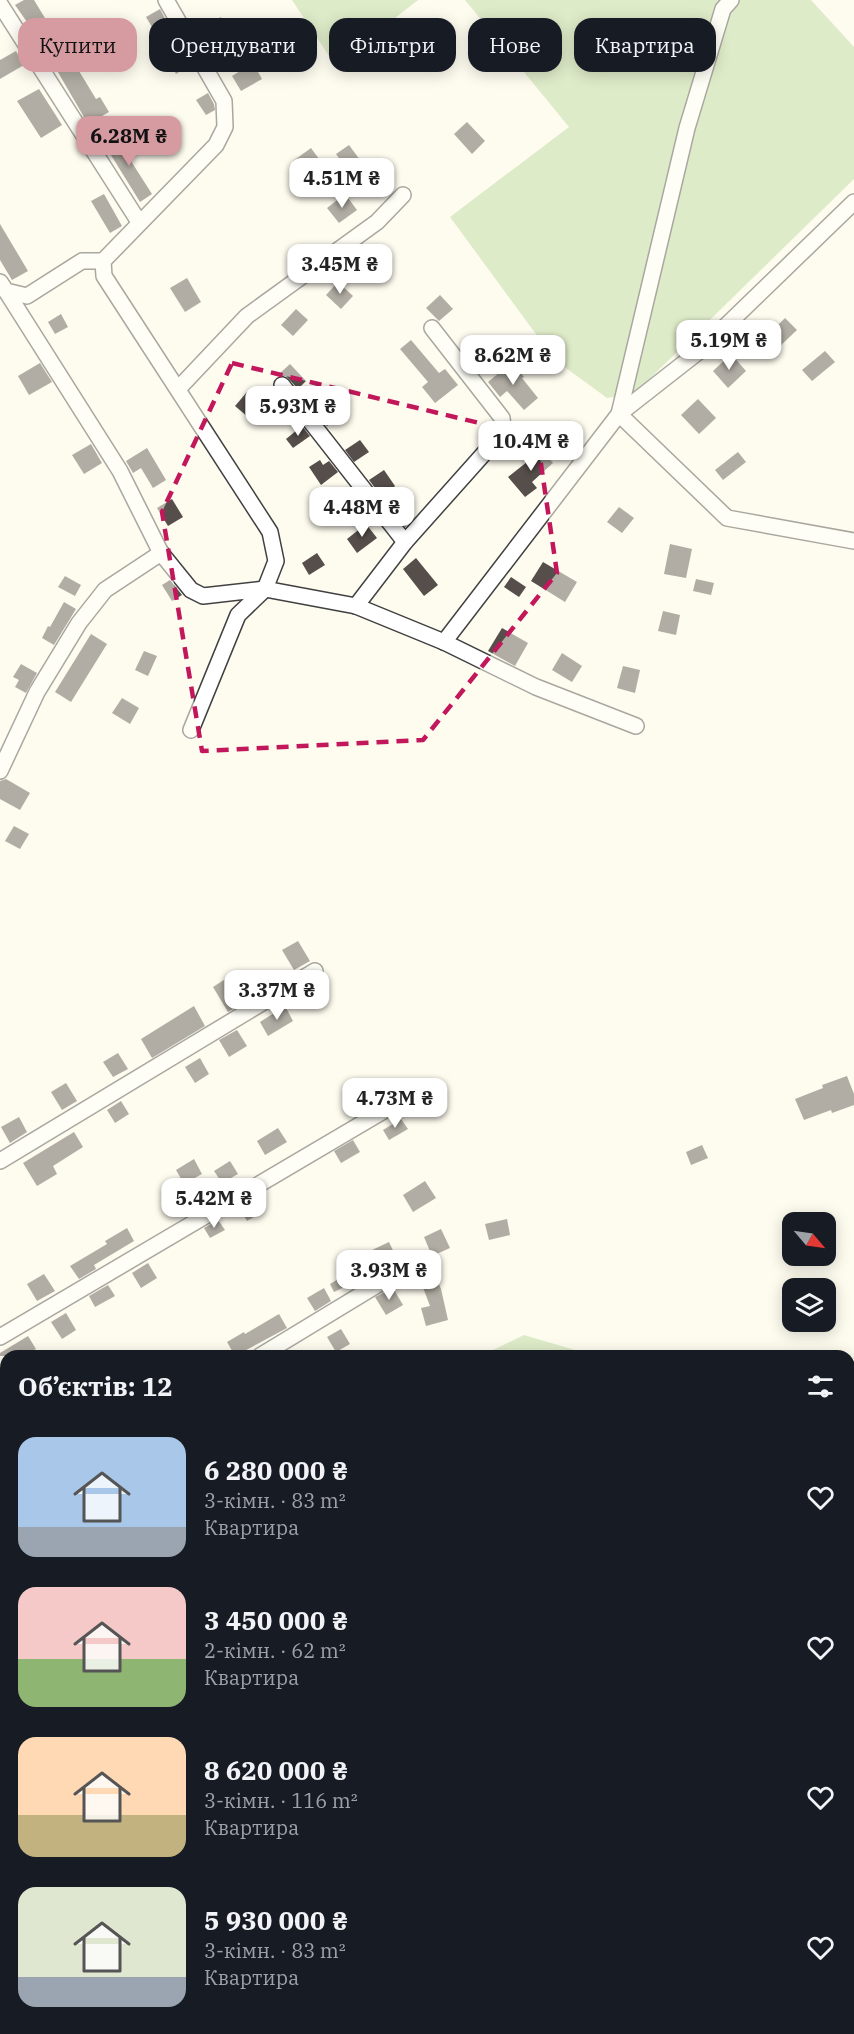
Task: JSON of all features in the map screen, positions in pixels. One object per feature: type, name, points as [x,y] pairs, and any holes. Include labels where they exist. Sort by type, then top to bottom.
[{"type":"street","points":[[166,0],[224,101],[225,126],[216,145],[103,261],[104,276],[270,532],[276,561],[265,590],[238,615],[191,730]]},
{"type":"street","points":[[619,414],[687,128],[723,9],[731,0]]},
{"type":"street","points":[[0,4],[139,222]]},
{"type":"street","points":[[178,389],[247,316],[377,222],[402,195]]},
{"type":"street","points":[[444,642],[619,414],[702,349],[854,202]]},
{"type":"street","points":[[3,286],[27,296],[82,261],[103,261]]},
{"type":"street","points":[[3,286],[120,471],[161,553],[191,590],[203,596],[265,590],[356,606],[444,642],[536,687],[636,726]]},
{"type":"street","points":[[356,606],[405,542],[496,441],[503,429],[502,418],[432,328]]},
{"type":"street","points":[[282,385],[405,542]]},
{"type":"street","points":[[619,414],[727,518],[854,541]]},
{"type":"street","points":[[0,771],[37,692],[79,623],[105,590],[161,553]]},
{"type":"street","points":[[0,1161],[315,971]]},
{"type":"street","points":[[0,1337],[402,1100]]},
{"type":"street","points":[[270,1350],[394,1274]]},
{"type":"highlighted area","points":[[232,363],[537,437],[557,573],[423,740],[202,751],[162,512]]},
{"type":"green space","points":[[292,0],[418,0],[395,18],[329,18],[329,56],[317,38],[317,18],[304,18]]},
{"type":"green space","points":[[465,0],[811,0],[854,47],[854,179],[634,394],[607,398],[555,360],[450,217],[569,127],[524,72],[562,72],[562,18],[480,18]]},
{"type":"green space","points":[[524,1335],[575,1350],[493,1350]]},
{"type":"building","points":[[24,0],[34,0],[45,18],[24,18],[15,5]]},
{"type":"building","points":[[160,9],[165,18],[149,18],[149,22],[146,17]]},
{"type":"building","points":[[16,51],[18,68],[0,79],[0,60]]},
{"type":"building","points":[[58,72],[80,72],[96,99],[100,97],[109,112],[88,124]]},
{"type":"building","points":[[238,72],[258,72],[262,79],[241,91],[232,76]]},
{"type":"building","points":[[39,89],[62,125],[41,138],[17,101]]},
{"type":"building","points":[[208,93],[215,110],[206,115],[196,100]]},
{"type":"building","points":[[467,122],[485,141],[472,154],[454,134]]},
{"type":"building","points":[[124,136],[135,154],[129,158],[152,194],[140,202],[106,147]]},
{"type":"building","points":[[349,145],[366,168],[353,178],[336,154]]},
{"type":"building","points":[[311,148],[322,163],[304,176],[293,161]]},
{"type":"building","points":[[104,194],[122,226],[110,233],[91,201]]},
{"type":"building","points":[[345,194],[357,210],[339,223],[327,208]]},
{"type":"building","points":[[0,224],[28,271],[12,280],[0,260]]},
{"type":"building","points":[[370,254],[388,274],[379,282],[361,262]]},
{"type":"building","points":[[187,278],[201,302],[185,312],[170,288]]},
{"type":"building","points":[[338,282],[353,296],[341,309],[326,295]]},
{"type":"building","points":[[440,295],[453,309],[439,321],[426,308]]},
{"type":"building","points":[[296,309],[308,320],[293,336],[281,325]]},
{"type":"building","points":[[61,314],[68,327],[55,334],[48,322]]},
{"type":"building","points":[[785,318],[797,330],[778,348],[767,336]]},
{"type":"building","points":[[411,340],[439,373],[445,369],[458,385],[435,403],[422,387],[428,382],[400,349]]},
{"type":"building","points":[[825,351],[835,362],[812,381],[802,370]]},
{"type":"building","points":[[731,354],[746,371],[728,388],[713,371]]},
{"type":"building","points":[[512,362],[538,398],[524,410],[507,391],[500,397],[488,382]]},
{"type":"building","points":[[40,363],[52,382],[29,395],[18,376]]},
{"type":"building","points":[[290,364],[306,381],[298,389],[286,376],[278,375]]},
{"type":"building","points":[[247,392],[267,410],[255,423],[235,406]]},
{"type":"building","points":[[328,397],[342,413],[327,426],[313,409]]},
{"type":"building","points":[[698,399],[716,418],[699,434],[681,415]]},
{"type":"building","points":[[302,426],[310,436],[293,448],[286,439]]},
{"type":"building","points":[[360,440],[369,452],[354,462],[345,450]]},
{"type":"building","points":[[91,444],[102,463],[84,474],[72,455]]},
{"type":"building","points":[[539,447],[553,463],[532,482],[537,488],[525,497],[508,477],[532,458],[530,455]]},
{"type":"building","points":[[147,448],[166,480],[153,488],[141,468],[133,473],[126,461]]},
{"type":"building","points":[[738,452],[746,462],[723,480],[715,470]]},
{"type":"building","points":[[320,460],[323,465],[329,461],[338,472],[321,485],[309,467]]},
{"type":"building","points":[[384,470],[412,520],[405,527],[369,480]]},
{"type":"building","points":[[172,499],[183,517],[168,526],[157,508]]},
{"type":"building","points":[[619,507],[634,518],[622,533],[607,522]]},
{"type":"building","points":[[366,524],[377,538],[357,553],[347,539]]},
{"type":"building","points":[[670,544],[692,549],[686,578],[664,574]]},
{"type":"building","points":[[317,553],[325,565],[309,575],[302,563]]},
{"type":"building","points":[[416,558],[438,585],[424,596],[403,569]]},
{"type":"building","points":[[543,562],[577,582],[565,602],[531,581]]},
{"type":"building","points":[[65,576],[81,585],[75,596],[58,587]]},
{"type":"building","points":[[511,577],[526,587],[519,597],[504,587]]},
{"type":"building","points":[[696,579],[714,583],[711,595],[693,591]]},
{"type":"building","points":[[170,580],[182,595],[172,601],[162,585]]},
{"type":"building","points":[[64,602],[76,609],[54,645],[42,638]]},
{"type":"building","points":[[663,611],[680,615],[676,635],[658,631]]},
{"type":"building","points":[[502,628],[528,643],[515,666],[488,651]]},
{"type":"building","points":[[91,634],[107,644],[71,702],[55,692]]},
{"type":"building","points":[[144,651],[157,656],[148,676],[135,670]]},
{"type":"building","points":[[562,653],[582,666],[572,682],[552,670]]},
{"type":"building","points":[[21,664],[37,673],[26,693],[15,687],[19,680],[13,677]]},
{"type":"building","points":[[623,666],[640,670],[635,693],[617,688]]},
{"type":"building","points":[[122,698],[139,708],[130,724],[112,713]]},
{"type":"building","points":[[6,779],[30,793],[20,810],[0,799],[0,781]]},
{"type":"building","points":[[14,826],[29,834],[20,849],[5,841]]},
{"type":"building","points":[[298,941],[310,961],[294,970],[282,950]]},
{"type":"building","points":[[230,976],[245,1002],[228,1012],[213,987]]},
{"type":"building","points":[[194,1006],[205,1026],[152,1058],[141,1039]]},
{"type":"building","points":[[285,1006],[293,1021],[268,1036],[260,1022]]},
{"type":"building","points":[[237,1030],[247,1046],[229,1057],[219,1040]]},
{"type":"building","points":[[118,1053],[128,1069],[113,1077],[103,1062]]},
{"type":"building","points":[[200,1058],[209,1074],[195,1083],[185,1067]]},
{"type":"building","points":[[847,1076],[854,1094],[854,1105],[832,1113],[831,1110],[804,1120],[795,1099],[823,1088],[822,1085]]},
{"type":"building","points":[[66,1083],[77,1101],[62,1110],[51,1092]]},
{"type":"building","points":[[371,1092],[377,1102],[362,1111],[355,1101]]},
{"type":"building","points":[[121,1101],[129,1114],[115,1123],[107,1110]]},
{"type":"building","points":[[19,1117],[27,1132],[10,1143],[1,1127]]},
{"type":"building","points":[[401,1119],[408,1129],[389,1140],[383,1130]]},
{"type":"building","points":[[278,1128],[287,1142],[265,1155],[257,1141]]},
{"type":"building","points":[[74,1132],[83,1147],[53,1166],[57,1174],[37,1186],[23,1163]]},
{"type":"building","points":[[353,1140],[360,1152],[341,1163],[334,1151]]},
{"type":"building","points":[[702,1145],[708,1158],[691,1165],[686,1152]]},
{"type":"building","points":[[194,1159],[202,1174],[184,1184],[176,1170]]},
{"type":"building","points":[[230,1161],[238,1174],[222,1183],[214,1171]]},
{"type":"building","points":[[425,1181],[436,1198],[413,1212],[403,1195]]},
{"type":"building","points":[[257,1199],[264,1211],[247,1221],[240,1209]]},
{"type":"building","points":[[507,1219],[510,1235],[489,1240],[485,1224]]},
{"type":"building","points":[[218,1220],[225,1230],[210,1238],[204,1228]]},
{"type":"building","points":[[127,1228],[134,1241],[94,1265],[96,1269],[79,1279],[70,1266],[107,1244],[105,1241]]},
{"type":"building","points":[[441,1229],[450,1248],[432,1256],[424,1237]]},
{"type":"building","points":[[389,1242],[398,1261],[334,1292],[330,1284],[375,1257],[372,1250]]},
{"type":"building","points":[[148,1263],[157,1278],[141,1288],[132,1273]]},
{"type":"building","points":[[433,1271],[441,1289],[448,1320],[426,1326],[421,1308],[430,1306],[419,1277]]},
{"type":"building","points":[[44,1274],[55,1291],[37,1301],[27,1284]]},
{"type":"building","points":[[108,1285],[115,1296],[95,1307],[89,1296]]},
{"type":"building","points":[[324,1288],[331,1301],[315,1311],[307,1298]]},
{"type":"building","points":[[393,1288],[403,1305],[386,1315],[375,1297]]},
{"type":"building","points":[[66,1313],[76,1330],[62,1339],[51,1322]]},
{"type":"building","points":[[279,1314],[287,1328],[246,1350],[232,1350],[227,1342],[244,1332],[245,1334]]},
{"type":"building","points":[[341,1329],[350,1344],[335,1350],[327,1337]]},
{"type":"building","points":[[28,1336],[36,1349],[34,1350],[5,1350]]}]
